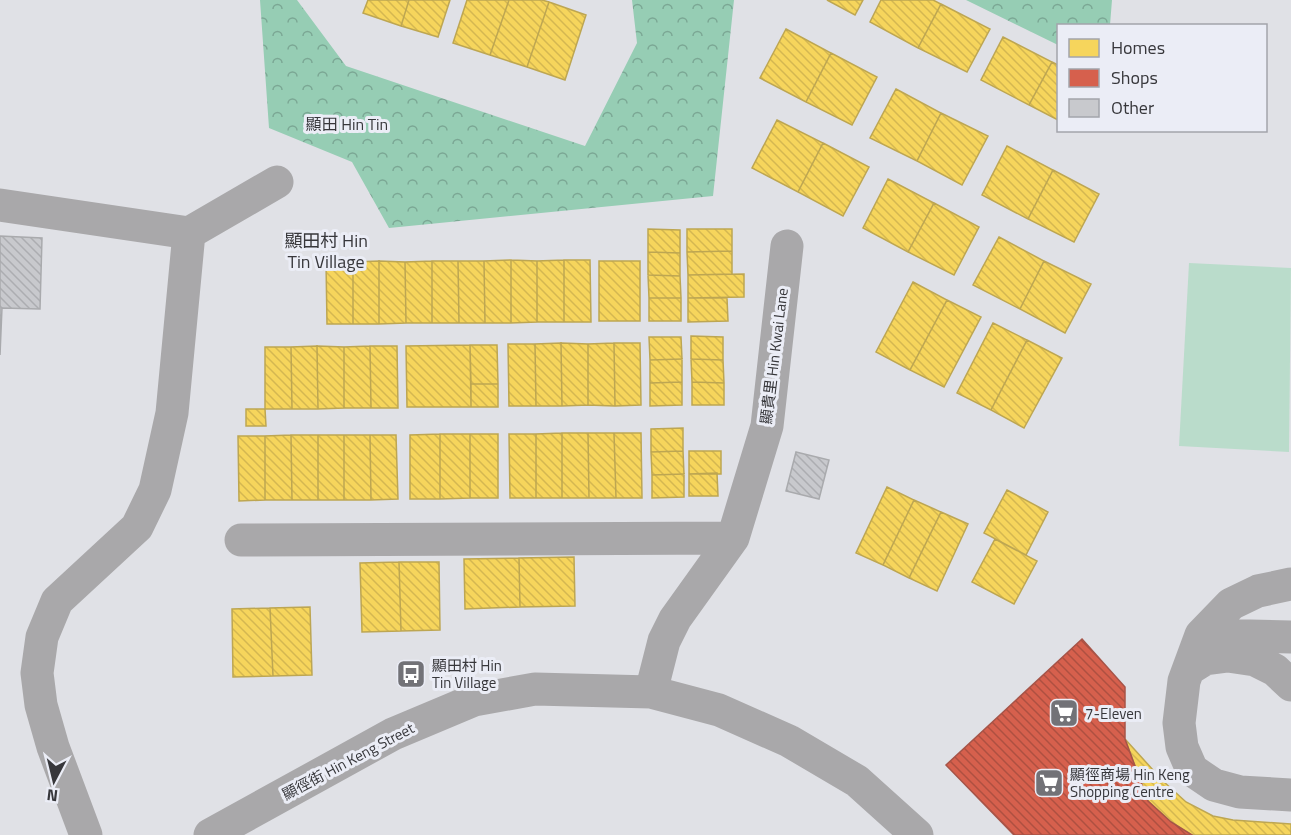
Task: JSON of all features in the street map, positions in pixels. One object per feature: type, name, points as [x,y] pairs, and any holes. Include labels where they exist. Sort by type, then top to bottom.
[{"type":"street","points":[[0,205],[189,233],[277,182]]},
{"type":"street","points":[[86,835],[53,747],[41,705],[37,674],[42,638],[57,602],[137,527],[155,490],[172,413],[189,233]]},
{"type":"street","name":"顯貴里 Hin Kwai Lane","points":[[651,692],[664,641],[675,619],[733,538],[767,426],[787,246]]},
{"type":"street","points":[[242,540],[733,538]]},
{"type":"street","points":[[1291,584],[1258,591],[1231,604],[1201,635],[1184,681],[1179,723],[1182,747],[1192,770],[1214,785],[1240,792],[1291,795]]},
{"type":"street","points":[[1201,635],[1291,637]]},
{"type":"street","points":[[1189,669],[1205,659],[1228,656],[1255,660],[1275,670],[1291,685]]},
{"type":"street","name":"顯徑街 Hin Keng Street","points":[[210,835],[393,734],[474,700],[535,689],[651,692],[719,710],[789,741],[856,781],[917,835]]},
{"type":"green space","points":[[260,0],[297,0],[346,66],[585,146],[637,43],[632,0],[734,0],[713,196],[389,228],[352,162],[269,128]]},
{"type":"green space","points":[[966,0],[1112,0],[1110,24],[1057,24],[1057,45]]},
{"type":"green space","points":[[1189,263],[1291,268],[1289,452],[1179,446]]},
{"type":"building: Homes","points":[[368,0],[409,0],[401,26],[363,13]]},
{"type":"building: Homes","points":[[409,0],[450,0],[438,37],[401,26]]},
{"type":"building: Homes","points":[[467,0],[509,0],[490,55],[453,43]]},
{"type":"building: Homes","points":[[509,0],[549,2],[527,67],[490,55]]},
{"type":"building: Homes","points":[[827,0],[863,0],[855,15]]},
{"type":"building: Homes","points":[[881,0],[933,0],[941,4],[918,48],[870,22]]},
{"type":"building: Homes","points":[[549,2],[586,15],[565,80],[527,67]]},
{"type":"building: Homes","points":[[941,4],[990,29],[967,72],[918,48]]},
{"type":"building: Homes","points":[[786,29],[831,53],[806,102],[760,78]]},
{"type":"building: Homes","points":[[1003,37],[1052,62],[1029,105],[981,80]]},
{"type":"building: Homes","points":[[831,53],[877,77],[852,125],[806,102]]},
{"type":"building: Homes","points":[[1052,62],[1057,64],[1057,119],[1029,105]]},
{"type":"building: Homes","points":[[896,89],[941,113],[917,161],[870,138]]},
{"type":"building: Homes","points":[[941,113],[988,136],[962,185],[917,161]]},
{"type":"building: Homes","points":[[777,120],[823,143],[798,192],[752,168]]},
{"type":"building: Homes","points":[[823,143],[869,167],[843,216],[798,192]]},
{"type":"building: Homes","points":[[1007,146],[1053,170],[1028,219],[982,195]]},
{"type":"building: Homes","points":[[1053,170],[1099,194],[1074,242],[1028,219]]},
{"type":"building: Homes","points":[[888,179],[934,203],[908,252],[863,228]]},
{"type":"building: Homes","points":[[934,203],[979,227],[954,275],[908,252]]},
{"type":"building: Homes","points":[[648,229],[680,230],[680,253],[648,252]]},
{"type":"building: Homes","points":[[687,229],[732,229],[732,251],[687,252]]},
{"type":"building: Homes","points":[[999,237],[1044,261],[1020,309],[973,285]]},
{"type":"building: Homes","points":[[732,251],[732,274],[688,275],[687,252]]},
{"type":"building: Homes","points":[[648,252],[680,253],[680,276],[648,275]]},
{"type":"building: Homes","points":[[511,260],[511,323],[485,323],[484,261]]},
{"type":"building: Homes","points":[[511,260],[537,261],[537,322],[511,323]]},
{"type":"building: Homes","points":[[564,260],[590,260],[591,322],[564,322]]},
{"type":"building: Homes","points":[[564,260],[564,322],[537,322],[537,261]]},
{"type":"building: Homes","points":[[379,261],[379,324],[353,324],[353,262]]},
{"type":"building: Homes","points":[[379,261],[405,262],[406,323],[379,324]]},
{"type":"building: Homes","points":[[432,261],[458,261],[459,323],[432,323]]},
{"type":"building: Homes","points":[[432,261],[432,323],[406,323],[405,262]]},
{"type":"building: Homes","points":[[458,261],[484,261],[485,323],[459,323]]},
{"type":"building: Homes","points":[[599,261],[640,261],[640,321],[599,321]]},
{"type":"building: Homes","points":[[1044,261],[1091,284],[1065,333],[1020,309]]},
{"type":"building: Homes","points":[[326,262],[353,262],[353,324],[327,324]]},
{"type":"building: Homes","points":[[744,274],[744,297],[688,298],[688,275]]},
{"type":"building: Homes","points":[[648,275],[680,276],[681,298],[649,298]]},
{"type":"building: Homes","points":[[913,282],[947,300],[910,370],[876,352]]},
{"type":"building: Homes","points":[[649,298],[681,298],[681,321],[649,321]]},
{"type":"building: Homes","points":[[688,298],[727,298],[728,321],[688,322]]},
{"type":"building: Homes","points":[[947,300],[981,317],[944,387],[910,370]]},
{"type":"building: Homes","points":[[993,323],[1027,340],[991,410],[957,393]]},
{"type":"building: Homes","points":[[691,336],[723,337],[723,360],[691,359]]},
{"type":"building: Homes","points":[[649,337],[681,337],[682,359],[650,360]]},
{"type":"building: Homes","points":[[1027,340],[1062,358],[1024,428],[991,410]]},
{"type":"building: Homes","points":[[561,343],[562,406],[536,406],[535,344]]},
{"type":"building: Homes","points":[[561,343],[588,344],[588,405],[562,406]]},
{"type":"building: Homes","points":[[614,343],[615,406],[588,405],[588,344]]},
{"type":"building: Homes","points":[[614,343],[640,343],[641,405],[615,406]]},
{"type":"building: Homes","points":[[508,344],[535,344],[536,406],[509,406]]},
{"type":"building: Homes","points":[[470,345],[471,407],[407,407],[406,346]]},
{"type":"building: Homes","points":[[470,345],[497,345],[498,384],[471,384]]},
{"type":"building: Homes","points":[[317,346],[318,409],[292,409],[291,347]]},
{"type":"building: Homes","points":[[317,346],[344,347],[344,408],[318,409]]},
{"type":"building: Homes","points":[[370,346],[371,408],[344,408],[344,347]]},
{"type":"building: Homes","points":[[370,346],[397,346],[398,408],[371,408]]},
{"type":"building: Homes","points":[[265,347],[291,347],[292,409],[265,409]]},
{"type":"building: Homes","points":[[682,359],[682,382],[650,383],[650,360]]},
{"type":"building: Homes","points":[[691,359],[723,360],[724,383],[692,382]]},
{"type":"building: Homes","points":[[682,382],[682,405],[650,406],[650,383]]},
{"type":"building: Homes","points":[[692,382],[724,383],[724,405],[692,405]]},
{"type":"building: Homes","points":[[471,384],[498,384],[498,407],[471,407]]},
{"type":"building: Homes","points":[[246,409],[265,409],[266,426],[246,426]]},
{"type":"building: Homes","points":[[683,428],[683,451],[651,452],[651,429]]},
{"type":"building: Homes","points":[[562,433],[562,498],[536,498],[536,434]]},
{"type":"building: Homes","points":[[562,433],[588,433],[589,498],[562,498]]},
{"type":"building: Homes","points":[[588,433],[614,433],[616,498],[589,498]]},
{"type":"building: Homes","points":[[614,433],[641,433],[642,498],[616,498]]},
{"type":"building: Homes","points":[[440,434],[440,499],[410,499],[410,435]]},
{"type":"building: Homes","points":[[440,434],[470,434],[470,498],[440,499]]},
{"type":"building: Homes","points":[[470,434],[498,434],[498,498],[470,498]]},
{"type":"building: Homes","points":[[509,434],[536,434],[536,498],[510,498]]},
{"type":"building: Homes","points":[[291,435],[292,500],[265,500],[265,436]]},
{"type":"building: Homes","points":[[291,435],[318,435],[318,500],[292,500]]},
{"type":"building: Homes","points":[[318,435],[344,435],[344,500],[318,500]]},
{"type":"building: Homes","points":[[344,435],[370,435],[371,500],[344,500]]},
{"type":"building: Homes","points":[[370,435],[396,435],[398,499],[371,500]]},
{"type":"building: Homes","points":[[238,436],[265,436],[265,500],[239,501]]},
{"type":"building: Homes","points":[[683,451],[684,474],[652,475],[651,452]]},
{"type":"building: Homes","points":[[689,451],[721,451],[721,474],[689,474]]},
{"type":"building: Homes","points":[[717,473],[718,496],[689,496],[689,474]]},
{"type":"building: Homes","points":[[684,474],[684,497],[652,498],[652,475]]},
{"type":"building: Homes","points":[[887,487],[914,500],[883,565],[856,553]]},
{"type":"building: Homes","points":[[1007,490],[1048,512],[1026,555],[984,533]]},
{"type":"building: Homes","points":[[914,500],[941,512],[909,578],[883,565]]},
{"type":"building: Homes","points":[[941,512],[968,524],[937,591],[909,578]]},
{"type":"building: Homes","points":[[995,539],[1037,561],[1014,604],[972,582]]},
{"type":"building: Homes","points":[[574,557],[575,606],[520,607],[519,558]]},
{"type":"building: Homes","points":[[519,558],[520,607],[465,609],[464,559]]},
{"type":"building: Homes","points":[[399,562],[401,631],[362,632],[360,563]]},
{"type":"building: Homes","points":[[399,562],[439,562],[440,630],[401,631]]},
{"type":"building: Homes","points":[[310,607],[312,675],[273,676],[270,608]]},
{"type":"building: Homes","points":[[270,608],[273,676],[233,677],[232,609]]},
{"type":"building: Homes","points":[[1125,739],[1163,781],[1186,802],[1213,816],[1233,820],[1291,824],[1291,835],[1192,835],[1171,822],[1148,801]]},
{"type":"building: Shops","name":"7-Eleven","points":[[1082,639],[1125,687],[1125,739],[1148,801],[1171,822],[1192,835],[1014,835],[946,765]]},
{"type":"building: Other","points":[[0,236],[42,238],[40,309],[2,308],[0,355]]},
{"type":"building: Other","points":[[796,452],[829,460],[819,499],[786,491]]},
{"type":"place","name":"顯田村 Hin Tin Village","points":[[411,674]]},
{"type":"place","name":"7-Eleven","points":[[1064,713]]},
{"type":"place","name":"顯徑商場 Hin Keng Shopping Centre","points":[[1049,783]]},
{"type":"district","name":"顯田 Hin Tin","points":[[347,124]]},
{"type":"district","name":"顯田村 Hin Tin Village","points":[[326,250]]}]
